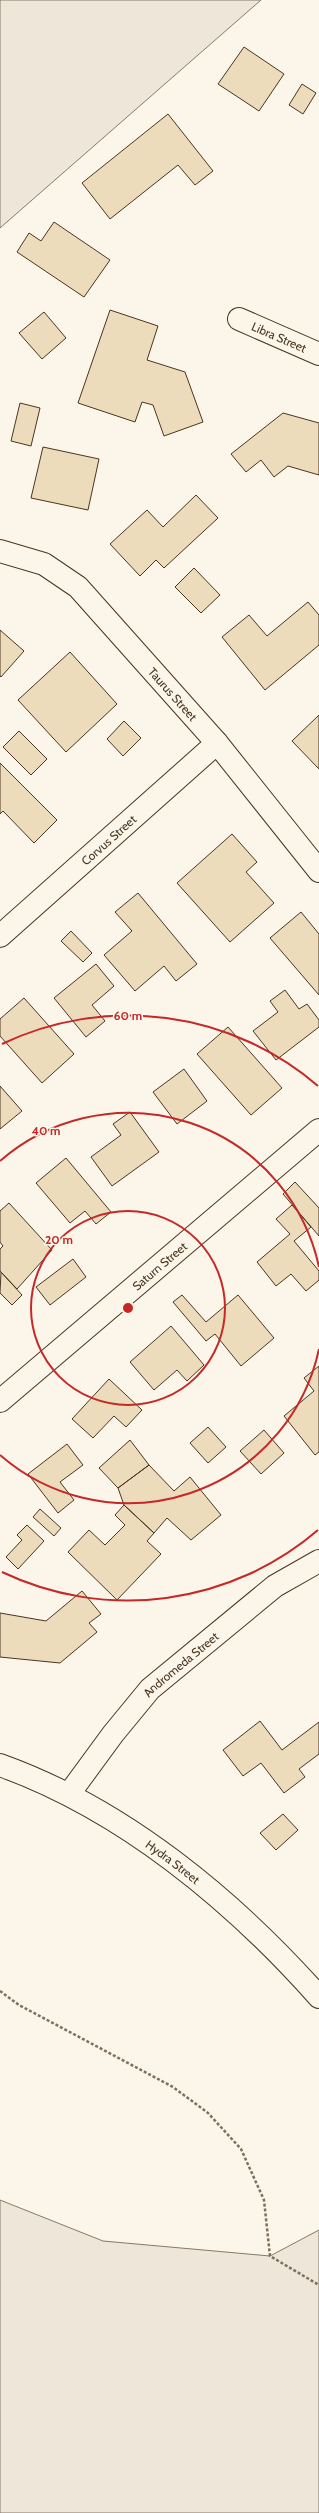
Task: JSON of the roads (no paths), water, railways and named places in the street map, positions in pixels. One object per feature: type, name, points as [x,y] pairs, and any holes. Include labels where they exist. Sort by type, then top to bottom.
[{"type":"street","name":"Libra Street","points":[[239,319],[319,354]]},
{"type":"street","name":"Taurus Street","points":[[0,552],[44,564],[78,587],[217,743],[319,871]]},
{"type":"street","name":"Corvus Street","points":[[0,936],[217,743]]},
{"type":"street","name":"Saturn Street","points":[[0,1401],[319,1130]]},
{"type":"street","name":"Andromeda Street","points":[[69,1794],[113,1734],[150,1689],[275,1586],[319,1561]]},
{"type":"street","name":"Hydra Street","points":[[0,1765],[69,1794],[128,1830],[210,1888],[293,1968],[319,1997]]}]
